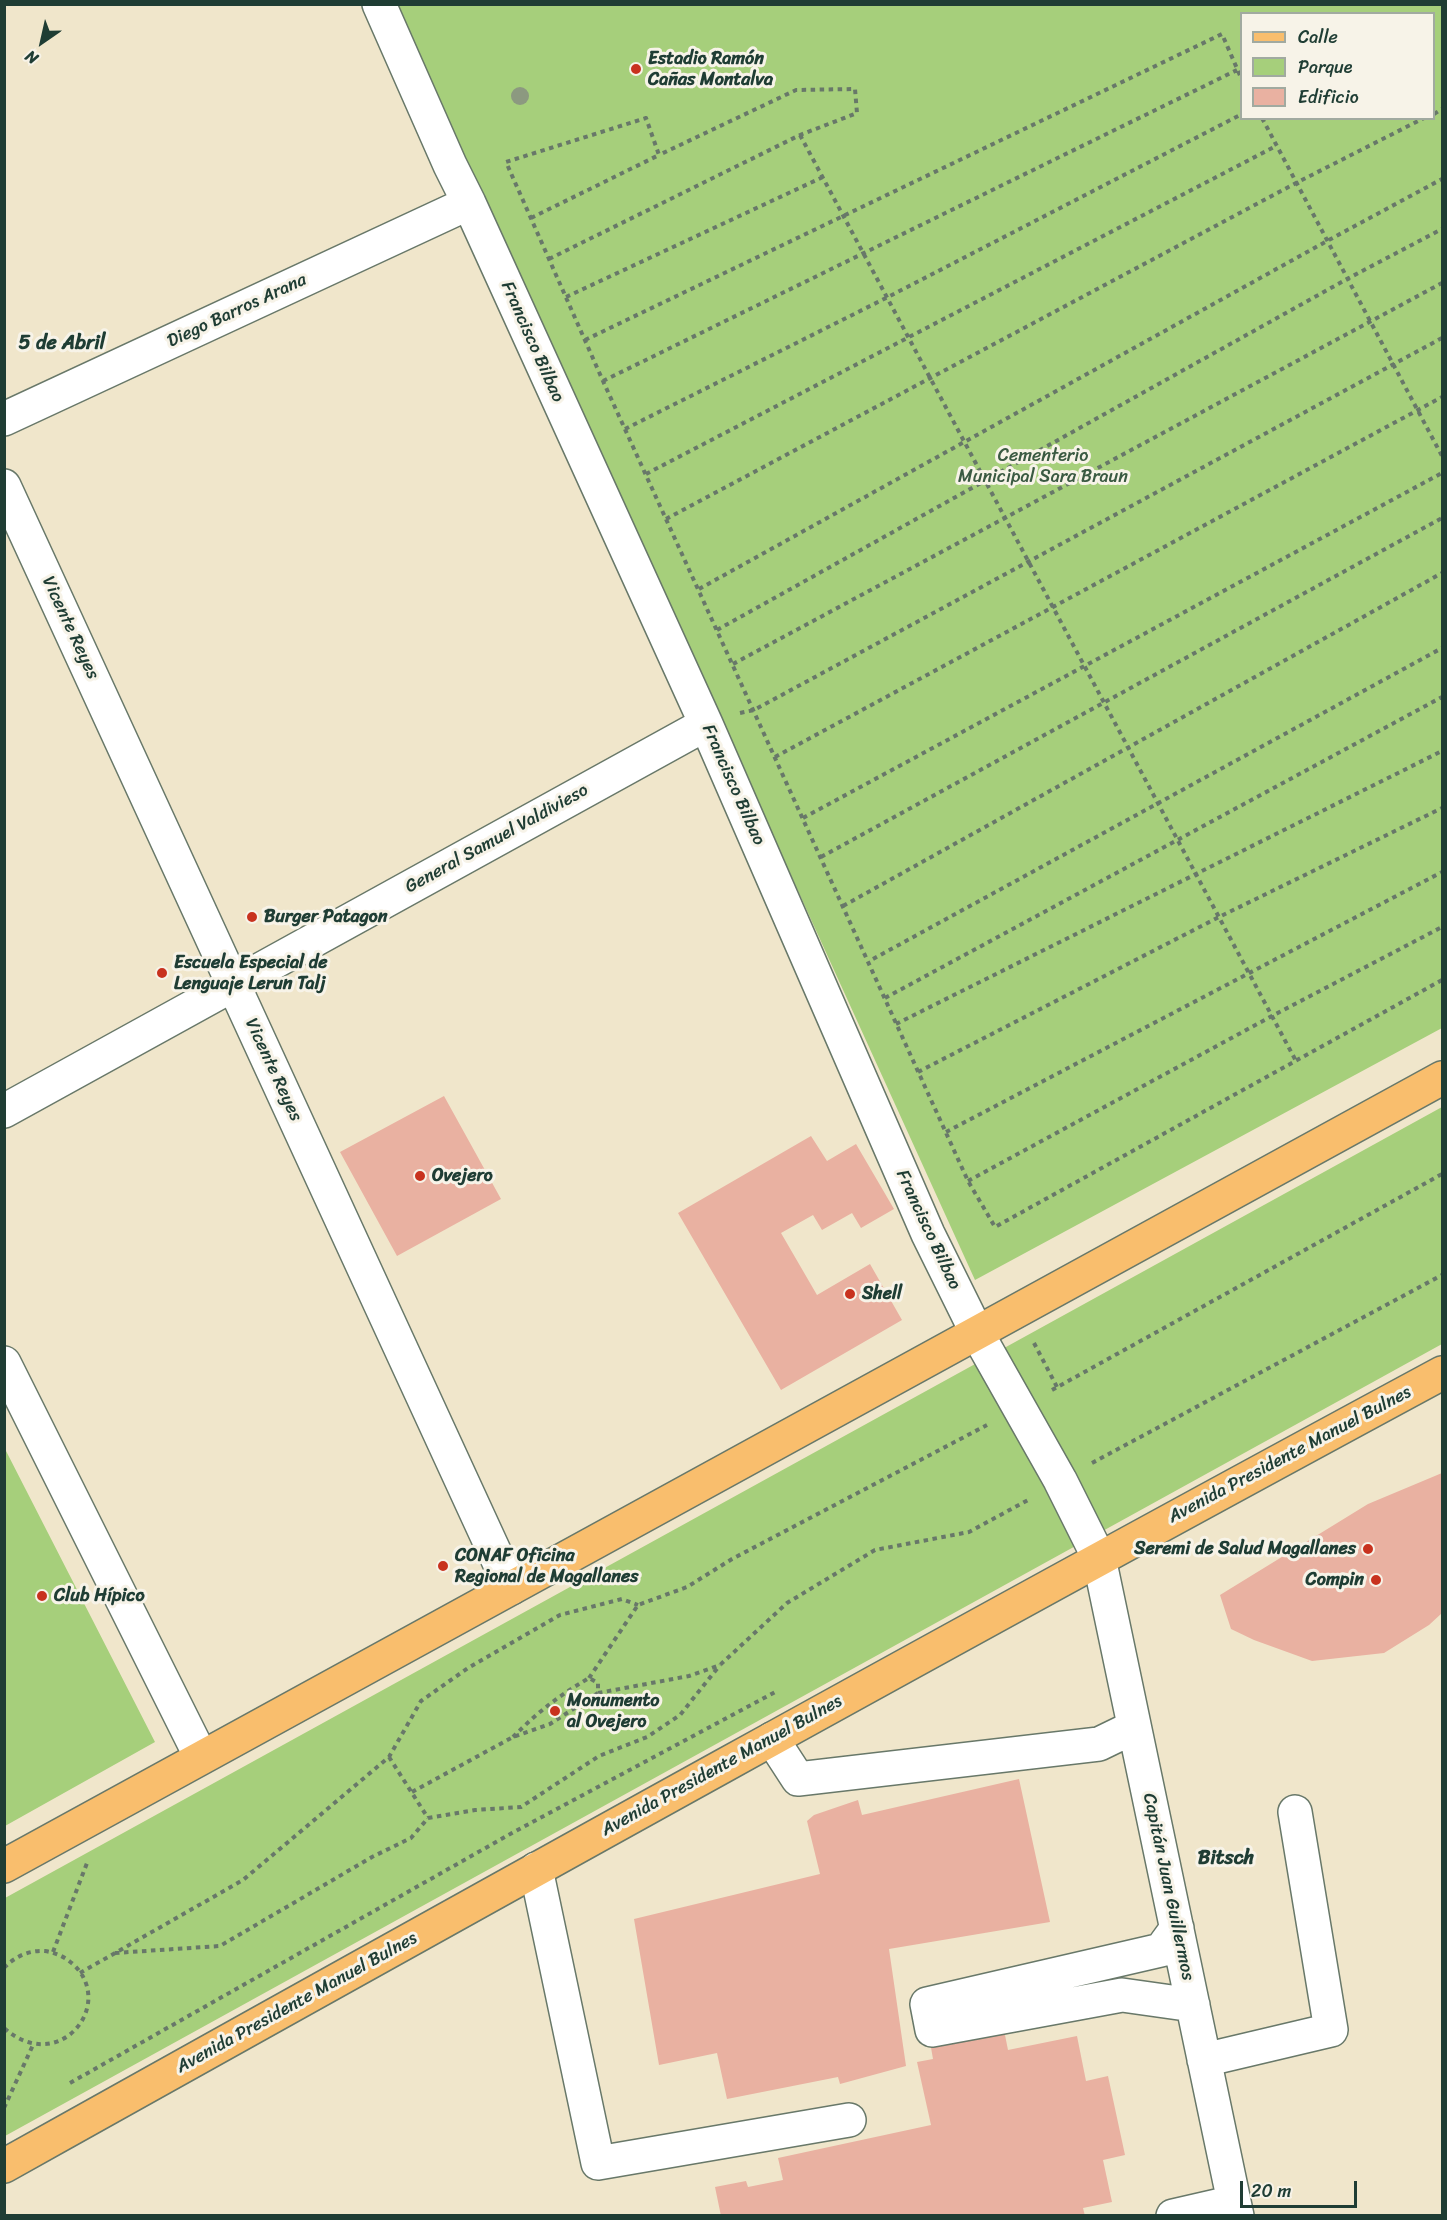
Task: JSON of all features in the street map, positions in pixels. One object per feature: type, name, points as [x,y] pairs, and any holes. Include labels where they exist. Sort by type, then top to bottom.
[{"type":"main road","points":[[4,1866],[1443,1078]]},
{"type":"main road","name":"Avenida Presidente Manuel Bulnes","points":[[4,2166],[1099,1558],[1443,1373]]},
{"type":"street","name":"Francisco Bilbao","points":[[379,4],[450,165],[706,724],[924,1224],[977,1333],[1060,1480],[1099,1558]]},
{"type":"street","name":"Diego Barros Arana","points":[[4,419],[469,203]]},
{"type":"street","name":"Vicente Reyes","points":[[4,486],[511,1588]]},
{"type":"street","name":"General Samuel Valdivieso","points":[[4,1111],[706,724]]},
{"type":"street","points":[[4,1363],[201,1757]]},
{"type":"street","name":"Capitán Juan Guillermos","points":[[1099,1558],[1235,2209]]},
{"type":"street","points":[[772,1739],[798,1779],[1099,1744],[1134,1727]]},
{"type":"street","points":[[1204,2060],[1331,2030],[1295,1812]]},
{"type":"street","points":[[536,1869],[598,2163],[849,2120]]},
{"type":"street","points":[[1177,1928],[1161,1950],[927,2004],[932,2031],[1122,1995],[1193,2004]]},
{"type":"street","points":[[1173,2216],[1235,2209]]},
{"type":"path","points":[[585,340],[1222,34],[1240,76]]},
{"type":"path","points":[[603,381],[1237,70]]},
{"type":"path","points":[[531,218],[796,90],[855,89],[857,113],[800,135],[549,259]]},
{"type":"path","points":[[625,429],[886,298],[1240,115]]},
{"type":"path","points":[[658,155],[646,118],[506,162],[603,381],[918,1072],[968,1180],[995,1227],[1443,980]]},
{"type":"path","points":[[1263,120],[1443,456]]},
{"type":"path","points":[[666,519],[1296,183],[1420,120]]},
{"type":"path","points":[[800,135],[1296,1061]]},
{"type":"path","points":[[646,474],[1276,146]]},
{"type":"path","points":[[566,297],[823,177]]},
{"type":"path","points":[[699,589],[1443,179]]},
{"type":"path","points":[[717,630],[1347,279],[1443,229]]},
{"type":"path","points":[[733,664],[1443,283]]},
{"type":"path","points":[[754,710],[1443,338]]},
{"type":"path","points":[[775,757],[1443,397]]},
{"type":"path","points":[[803,818],[1443,473]]},
{"type":"path","points":[[821,857],[1443,518]]},
{"type":"path","points":[[843,906],[1443,573]]},
{"type":"path","points":[[873,959],[1443,648]]},
{"type":"path","points":[[885,998],[1443,697]]},
{"type":"path","points":[[896,1024],[1443,751]]},
{"type":"path","points":[[918,1072],[1219,917],[1443,808]]},
{"type":"path","points":[[946,1132],[1443,872]]},
{"type":"path","points":[[968,1180],[1272,1016],[1443,927]]},
{"type":"path","points":[[80,1973],[243,1880],[389,1757],[421,1701],[468,1668],[560,1616],[622,1599],[638,1605],[589,1678],[539,1711],[513,1737]]},
{"type":"path","points":[[115,1953],[220,1946],[372,1857],[411,1838],[428,1818],[475,1810],[521,1807],[599,1756],[647,1737],[681,1715],[720,1665]]},
{"type":"path","points":[[412,1792],[513,1737],[550,1724],[598,1693],[689,1676]]},
{"type":"path","points":[[589,1678],[598,1683],[598,1693]]},
{"type":"path","points":[[389,1757],[428,1818]]},
{"type":"path","points":[[53,1952],[87,1863],[95,1816]]},
{"type":"path","points":[[4,1968],[10,1961],[23,1954],[38,1951],[53,1952],[67,1958],[80,1973],[86,1983],[88,1999],[85,2015],[77,2029],[64,2039],[49,2045],[33,2045],[18,2039],[4,2028]]},
{"type":"path","points":[[4,2108],[33,2045]]},
{"type":"green space","name":"Cementerio Municipal Sara Braun","points":[[395,5],[1442,5],[1442,1028],[975,1280]]},
{"type":"green space","points":[[1442,1107],[1442,1344],[5,2136],[5,1898]]},
{"type":"green space","name":"Club Hípico","points":[[5,1449],[155,1742],[4,1826]]},
{"type":"building","name":"Ovejero","points":[[444,1096],[501,1199],[397,1256],[340,1152]]},
{"type":"building","points":[[811,1136],[827,1161],[856,1144],[894,1209],[861,1228],[852,1213],[822,1230],[813,1215],[781,1233],[817,1295],[870,1264],[902,1320],[781,1390],[678,1213]]},
{"type":"building","name":"Seremi de Salud Magallanes","points":[[1442,1473],[1442,1613],[1429,1625],[1384,1653],[1312,1661],[1231,1629],[1220,1595],[1368,1504]]},
{"type":"building","points":[[1019,1779],[1050,1922],[889,1949],[906,2066],[840,2084],[838,2077],[727,2099],[717,2053],[659,2065],[634,1919],[820,1874],[807,1821],[814,1815],[858,1800],[862,1815]]},
{"type":"building","points":[[1002,2020],[1008,2050],[1077,2036],[1086,2081],[1108,2076],[1125,2155],[1103,2160],[1112,2202],[1083,2208],[1085,2216],[721,2216],[715,2187],[746,2181],[748,2187],[783,2180],[778,2158],[931,2125],[917,2062],[933,2059],[929,2036]]},
{"type":"place","name":"Estadio Ramón Cañas Montalva","points":[[636,69]]},
{"type":"place","name":"Burger Patagon","points":[[252,917]]},
{"type":"place","name":"Escuela Especial de Lenguaje Lerun Talj","points":[[162,973]]},
{"type":"place","name":"Ovejero","points":[[420,1176]]},
{"type":"place","name":"Shell","points":[[850,1294]]},
{"type":"place","name":"Seremi de Salud Magallanes","points":[[1368,1549]]},
{"type":"place","name":"CONAF Oficina Regional de Magallanes","points":[[443,1566]]},
{"type":"place","name":"Compin","points":[[1376,1580]]},
{"type":"place","name":"Club Hípico","points":[[42,1596]]},
{"type":"place","name":"Monumento al Ovejero","points":[[555,1711]]},
{"type":"district","name":"5 de Abril","points":[[62,344]]},
{"type":"district","name":"Bitsch","points":[[1226,1859]]}]
